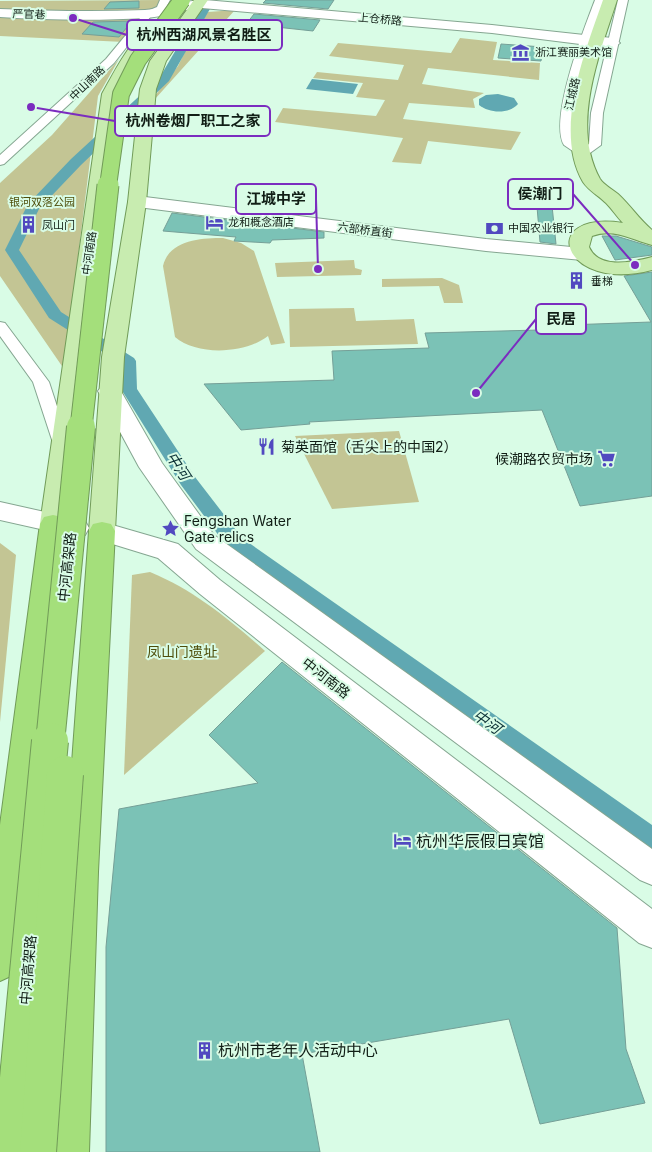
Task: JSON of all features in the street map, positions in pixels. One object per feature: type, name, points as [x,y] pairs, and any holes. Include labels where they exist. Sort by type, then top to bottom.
[{"type":"highway","name":"中河高架路","points":[[11,1152],[67,564],[102,229],[121,94],[138,60],[189,2]]},
{"type":"highway","name":"中河高架路","points":[[38,1152],[80,574],[100,344],[138,92],[150,62],[189,2]]},
{"type":"highway","points":[[0,964],[53,524]]},
{"type":"highway","points":[[69,1152],[90,708],[102,531]]},
{"type":"main road","name":"江城路","points":[[610,0],[585,82],[580,120],[583,154],[588,172],[596,188],[610,196],[630,220],[650,237]]},
{"type":"main road","points":[[102,531],[114,350],[142,202],[147,96],[158,62],[189,2]]},
{"type":"main road","name":"中河南路","points":[[53,524],[110,94],[130,60],[189,2]]},
{"type":"main road","name":"江城路","points":[[594,229],[602,221],[593,196],[596,188]]},
{"type":"main road","name":"江城路","points":[[594,229],[626,228],[650,237]]},
{"type":"main road","points":[[594,229],[585,234],[580,240],[578,246],[582,254],[596,263],[616,269],[650,269]]},
{"type":"street","name":"江城路","points":[[598,41],[600,0]]},
{"type":"street","name":"江城路","points":[[598,41],[623,0]]},
{"type":"street","name":"上仓桥路","points":[[148,14],[189,2],[492,29],[598,41]]},
{"type":"street","name":"严官巷","points":[[0,14],[148,14]]},
{"type":"street","name":"中山南路","points":[[0,161],[110,61],[148,14]]},
{"type":"street","name":"六部桥直街","points":[[142,202],[486,245],[582,254]]},
{"type":"street","points":[[0,326],[41,382],[63,448]]},
{"type":"street","points":[[110,391],[151,467],[205,542],[652,869]]},
{"type":"street","points":[[0,511],[53,524],[102,531],[137,526],[205,542]]},
{"type":"street","name":"中河南路","points":[[102,531],[168,551],[210,587],[652,931]]},
{"type":"green space","points":[[163,0],[124,42],[0,36],[0,1]]},
{"type":"green space","points":[[235,10],[155,99],[154,97],[178,66],[201,19],[208,12]]},
{"type":"green space","points":[[460,38],[497,42],[493,60],[540,63],[539,80],[428,68],[422,84],[484,93],[473,99],[475,108],[409,103],[403,119],[521,132],[511,150],[428,141],[421,164],[392,162],[403,138],[275,122],[283,108],[376,116],[385,100],[356,97],[363,83],[313,78],[317,72],[398,80],[404,65],[329,56],[338,43],[451,53]]},
{"type":"green space","name":"银河双落公园","points":[[119,59],[98,96],[64,369],[0,276],[0,183],[52,135]]},
{"type":"green space","points":[[223,238],[241,243],[254,251],[285,343],[271,345],[268,336],[247,346],[234,349],[208,350],[184,343],[175,337],[163,266],[166,257],[187,242]]},
{"type":"green space","points":[[354,260],[355,268],[362,270],[361,275],[277,277],[275,263]]},
{"type":"green space","points":[[442,278],[459,285],[463,303],[444,303],[439,286],[382,287],[382,279]]},
{"type":"green space","points":[[354,308],[356,321],[414,319],[418,344],[290,347],[289,309]]},
{"type":"green space","points":[[399,431],[419,502],[332,509],[295,436]]},
{"type":"green space","points":[[0,543],[16,555],[0,722]]},
{"type":"green space","name":"凤山门遗址","points":[[150,572],[196,597],[225,617],[265,651],[124,775],[132,575]]},
{"type":"water","points":[[312,79],[358,84],[353,94],[306,89]]},
{"type":"water","points":[[498,94],[514,98],[518,104],[512,109],[498,112],[488,110],[479,105],[479,99],[486,95]]},
{"type":"building","points":[[266,0],[334,0],[328,9],[263,3]]},
{"type":"building","points":[[139,1],[139,8],[104,9],[110,2]]},
{"type":"building","points":[[254,14],[320,20],[313,31],[276,27],[270,35],[240,32]]},
{"type":"building","points":[[132,21],[119,37],[82,34],[93,22]]},
{"type":"building","name":"浙江赛丽美术馆","points":[[501,44],[543,47],[541,61],[498,58]]},
{"type":"building","points":[[536,195],[551,196],[556,244],[540,242]]},
{"type":"building","name":"龙和概念酒店","points":[[172,213],[324,232],[324,238],[272,240],[270,243],[234,241],[236,237],[163,231]]},
{"type":"building","points":[[602,236],[616,236],[652,247],[652,255],[615,260]]},
{"type":"building","points":[[652,272],[652,496],[580,506],[542,410],[309,422],[310,424],[241,430],[204,384],[334,380],[332,351],[429,348],[425,333],[539,330],[538,326],[651,322],[624,276]]},
{"type":"building","points":[[282,662],[617,928],[626,1049],[645,1103],[540,1124],[509,1019],[302,1054],[320,1152],[106,1152],[106,947],[119,809],[258,783],[209,735]]},
{"type":"waterway","name":"中河","points":[[210,0],[198,18],[165,79],[76,162],[33,207],[12,250],[55,315],[128,361],[129,389],[188,481],[235,543],[652,839]]},
{"type":"place","name":"杭州西湖风景名胜区","points":[[73,18]]},
{"type":"place","name":"浙江赛丽美术馆","points":[[521,52]]},
{"type":"place","name":"杭州卷烟厂职工之家","points":[[31,107]]},
{"type":"place","name":"龙和概念酒店","points":[[214,222]]},
{"type":"place","name":"凤山门","points":[[28,225]]},
{"type":"place","name":"中国农业银行","points":[[494,228]]},
{"type":"place","name":"侯潮门","points":[[635,265]]},
{"type":"place","name":"江城中学","points":[[318,269]]},
{"type":"place","name":"垂梯","points":[[577,281]]},
{"type":"place","name":"民居","points":[[476,393]]},
{"type":"place","name":"菊英面馆（舌尖上的中国2）","points":[[267,447]]},
{"type":"place","name":"候潮路农贸市场","points":[[607,459]]},
{"type":"place","name":"Fengshan Water Gate relics","points":[[170,529]]},
{"type":"place","name":"杭州华辰假日宾馆","points":[[402,841]]},
{"type":"place","name":"杭州市老年人活动中心","points":[[204,1050]]}]
